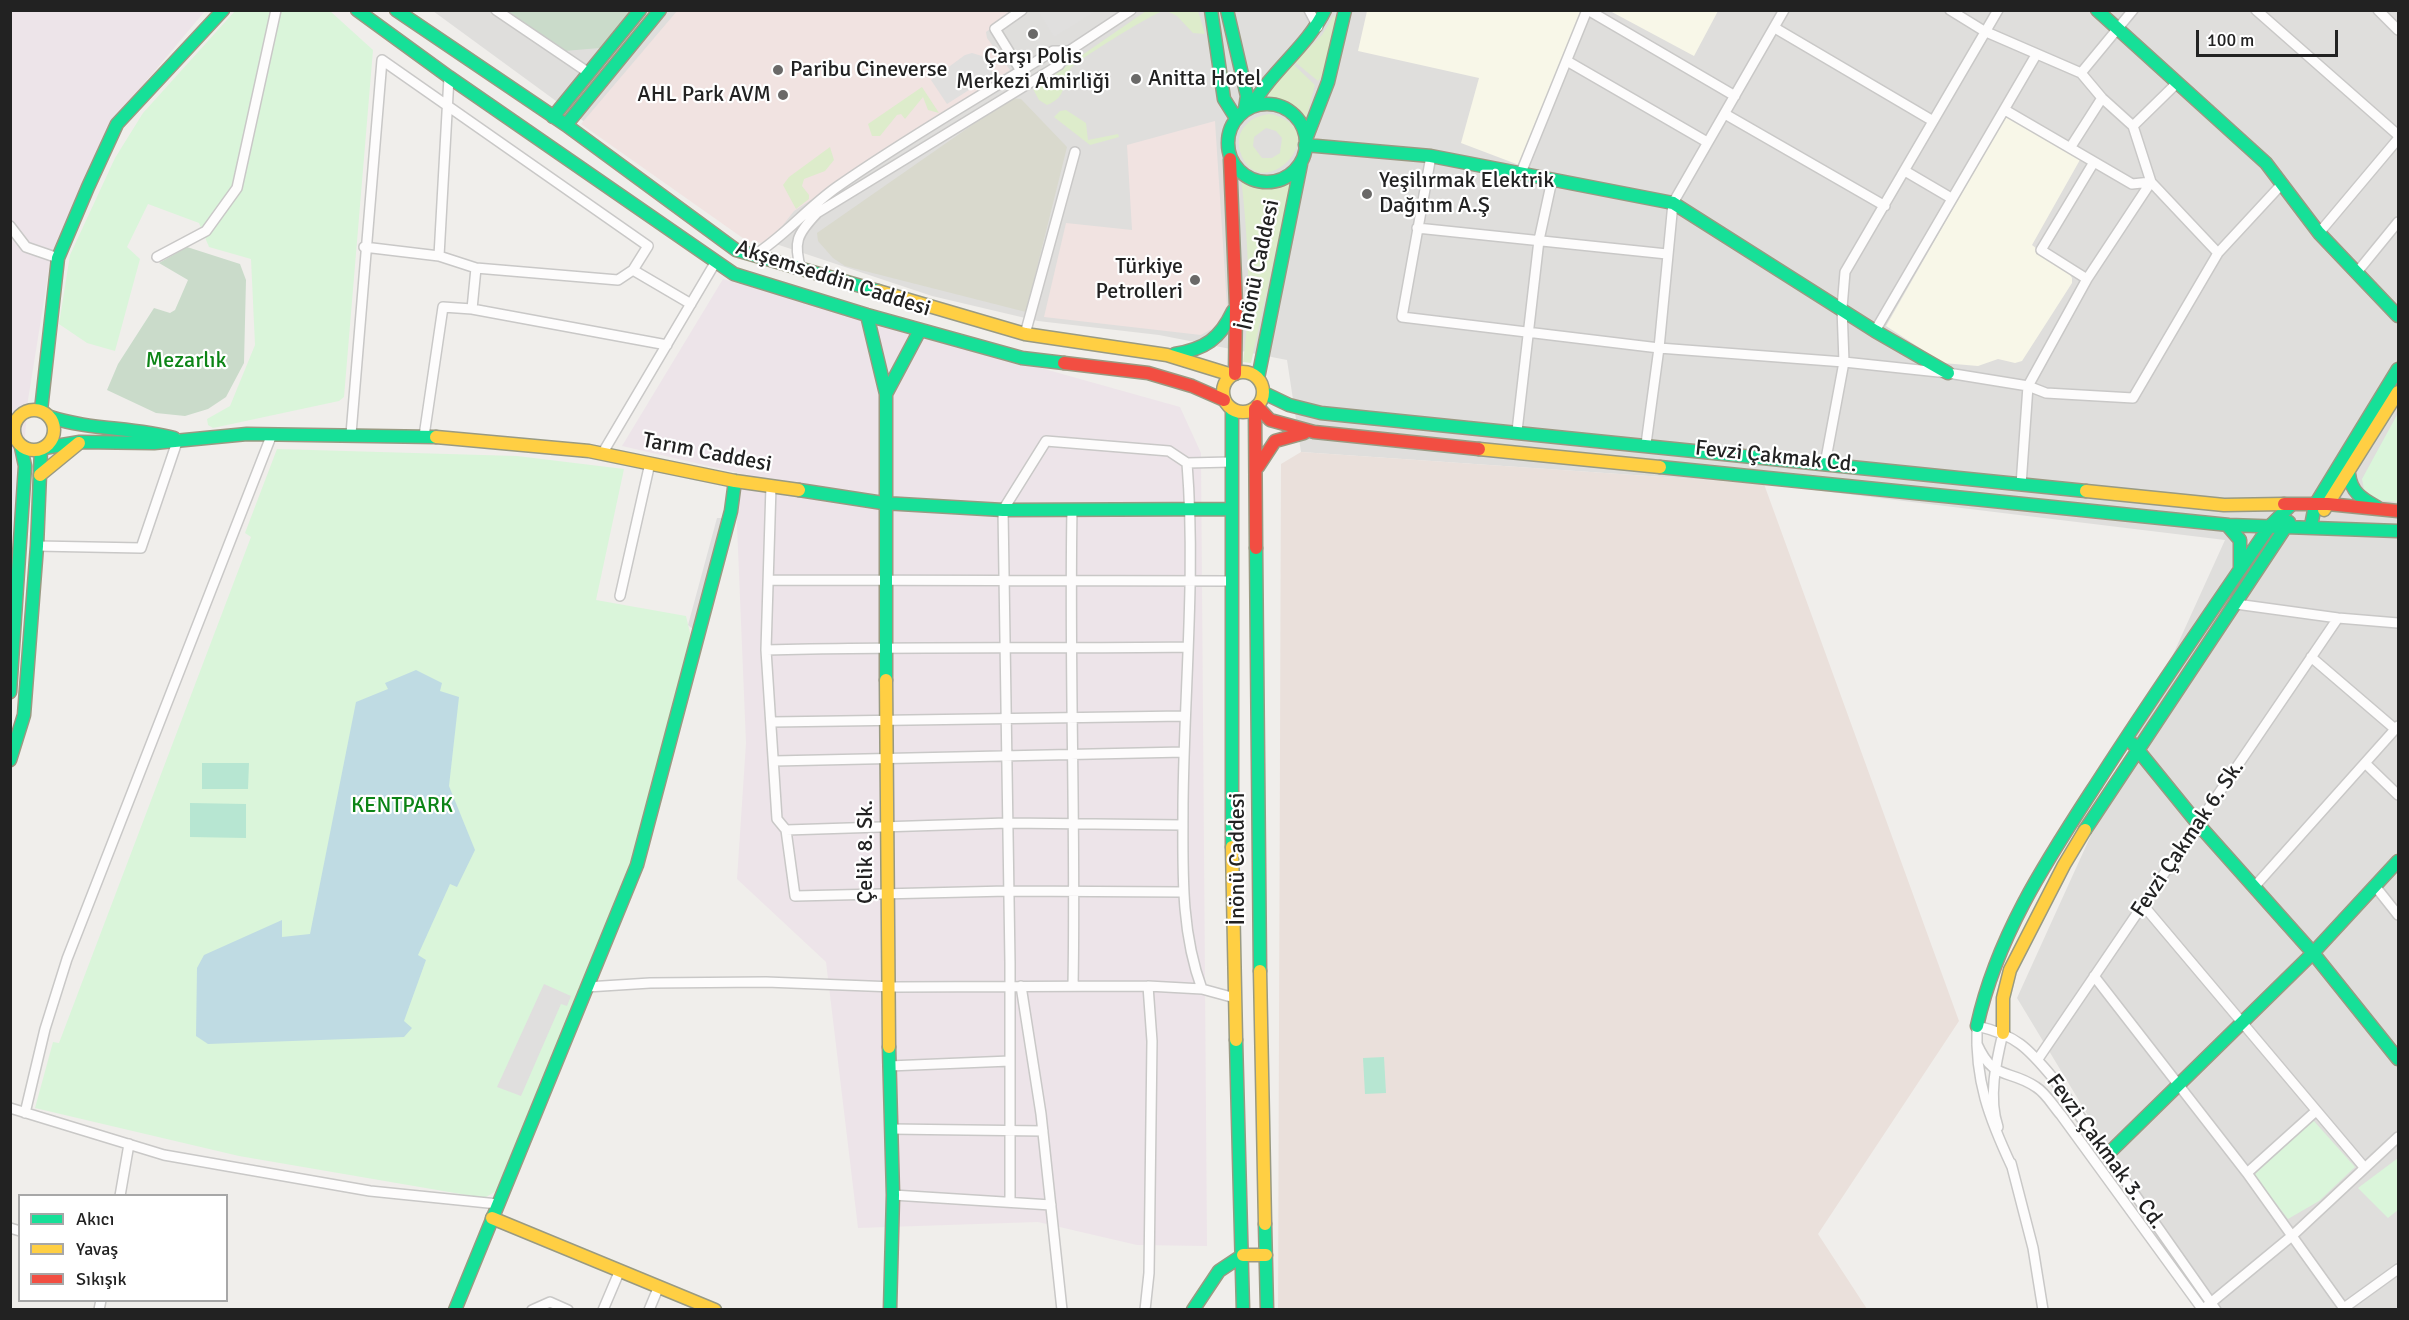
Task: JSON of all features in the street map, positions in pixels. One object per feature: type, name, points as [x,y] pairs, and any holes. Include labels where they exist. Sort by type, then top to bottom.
[{"type":"street","points":[[15,440],[32,451],[42,448],[52,440],[54,428],[45,414],[58,258],[117,124],[223,10]]},
{"type":"street","points":[[157,257],[207,231],[237,188],[276,10]]},
{"type":"street","name":"Akşemseddin Caddesi","points":[[357,10],[449,77],[734,274],[867,315],[1022,358],[1148,373],[1192,386],[1228,405]]},
{"type":"street","name":"Akşemseddin Caddesi","points":[[396,10],[566,125],[736,250],[1024,334],[1167,355],[1234,374]]},
{"type":"street","points":[[496,10],[589,73]]},
{"type":"street","points":[[553,117],[640,10]]},
{"type":"street","points":[[566,125],[660,10]]},
{"type":"street","points":[[1021,71],[995,29],[1022,10]]},
{"type":"street","points":[[801,270],[795,248],[802,229],[817,213],[1059,65],[1069,51],[1131,10]]},
{"type":"street","points":[[1210,10],[1224,99],[1244,111]]},
{"type":"street","points":[[1227,10],[1247,96],[1244,111]]},
{"type":"street","points":[[1308,10],[1318,27]]},
{"type":"street","points":[[1325,10],[1318,27],[1258,92],[1230,129],[1229,155],[1235,166],[1245,176],[1270,182],[1293,172],[1301,161],[1328,82],[1345,10]]},
{"type":"street","points":[[1520,175],[1588,10],[1735,96]]},
{"type":"street","points":[[1646,444],[1659,348],[1673,203],[1784,10]]},
{"type":"street","points":[[1950,10],[1984,31],[2081,73],[2102,98],[2133,126],[2151,182],[2218,253]]},
{"type":"street","points":[[1825,464],[1844,362],[1842,308],[1845,272],[1998,10]]},
{"type":"street","points":[[2097,10],[2266,163],[2319,232],[2398,316]]},
{"type":"street","points":[[2081,73],[2133,10]]},
{"type":"street","points":[[2256,10],[2398,137],[2319,232]]},
{"type":"street","points":[[2378,10],[2398,30]]},
{"type":"street","points":[[1775,28],[1933,121]]},
{"type":"street","points":[[753,256],[779,240],[800,215],[837,187],[1053,51],[1069,51]]},
{"type":"street","points":[[1875,331],[2036,55]]},
{"type":"street","points":[[351,434],[364,247],[382,60],[648,246],[633,270],[618,280],[476,268],[439,256],[364,247]]},
{"type":"street","points":[[1567,61],[1707,142]]},
{"type":"street","points":[[439,256],[449,77]]},
{"type":"street","points":[[2133,126],[2177,83]]},
{"type":"street","points":[[2070,148],[2102,98]]},
{"type":"street","points":[[1244,111],[1264,103],[1287,109],[1297,117],[1306,142]]},
{"type":"street","points":[[2005,110],[2133,184],[2151,182]]},
{"type":"street","points":[[1725,114],[1885,206]]},
{"type":"street","points":[[1306,142],[1431,156],[1673,203],[1875,331],[1947,373]]},
{"type":"street","points":[[1024,334],[1075,152]]},
{"type":"street","name":"İnönü Caddesi","points":[[1229,155],[1236,305],[1234,374]]},
{"type":"street","points":[[1431,156],[1402,317],[1659,348],[1844,362],[1947,373],[2028,386],[2046,393],[2133,398],[2218,253],[2281,184]]},
{"type":"street","name":"İnönü Caddesi","points":[[1258,378],[1301,161]]},
{"type":"street","points":[[2087,279],[2041,250],[2094,162]]},
{"type":"street","points":[[1905,171],[1951,198]]},
{"type":"street","points":[[1517,431],[1539,240],[1552,180]]},
{"type":"street","points":[[2021,484],[2028,386],[2087,279],[2151,182]]},
{"type":"street","points":[[2358,271],[2398,222]]},
{"type":"street","points":[[10,226],[26,247],[58,258]]},
{"type":"street","points":[[1417,228],[1667,255]]},
{"type":"street","points":[[602,454],[715,263]]},
{"type":"street","points":[[472,309],[476,268]]},
{"type":"street","points":[[633,270],[691,304]]},
{"type":"street","points":[[1167,355],[1203,350],[1224,333],[1236,305]]},
{"type":"street","points":[[424,436],[443,307],[472,309],[667,345]]},
{"type":"street","points":[[867,315],[886,394]]},
{"type":"street","points":[[886,394],[920,330]]},
{"type":"street","points":[[2043,1310],[2033,1248],[2012,1167],[1996,1120],[1994,1094],[1996,1071],[2003,1033],[2003,998],[2010,970],[2064,865],[2137,750],[2236,604],[2315,505],[2398,369]]},
{"type":"street","points":[[1249,372],[1258,378],[1264,393],[1256,408],[1244,412],[1228,405],[1223,389],[1234,374],[1249,372]]},
{"type":"street","points":[[2300,526],[2328,504],[2349,474],[2398,392]]},
{"type":"street","name":"Fevzi Çakmak Cd.","points":[[1264,393],[1289,405],[1321,413],[2224,504],[2294,506],[2328,504],[2398,511]]},
{"type":"street","name":"Çelik 8. Sk.","points":[[886,394],[887,987],[893,1195],[890,1310]]},
{"type":"street","name":"İnönü Caddesi","points":[[1228,405],[1231,462],[1235,998],[1243,1310]]},
{"type":"street","name":"İnönü Caddesi","points":[[1256,408],[1260,984],[1267,1310]]},
{"type":"street","name":"Fevzi Çakmak Cd.","points":[[1256,408],[1270,420],[1314,432],[2227,525],[2398,531]]},
{"type":"street","points":[[10,692],[15,561],[22,519],[25,466],[15,440],[13,426],[15,416],[29,410],[45,414]]},
{"type":"street","name":"Tarım Caddesi","points":[[45,414],[72,426],[153,431],[178,439]]},
{"type":"street","points":[[1256,471],[1269,444],[1282,435],[1314,432]]},
{"type":"street","points":[[25,1113],[45,1029],[67,959],[272,434]]},
{"type":"street","name":"Tarım Caddesi","points":[[42,448],[80,442],[154,443],[178,439],[272,434],[424,436],[602,454],[735,481],[886,503],[1003,510],[1191,511],[1230,509]]},
{"type":"street","points":[[37,546],[141,548],[178,439]]},
{"type":"street","points":[[1010,1202],[1010,986],[1003,510],[1046,441],[1169,451],[1187,463],[1231,462]]},
{"type":"street","points":[[40,475],[80,442]]},
{"type":"street","points":[[10,760],[24,715],[42,448]]},
{"type":"street","points":[[620,596],[650,463]]},
{"type":"street","points":[[1187,463],[1191,511],[1182,892],[1190,953],[1202,989]]},
{"type":"street","points":[[2349,474],[2349,485],[2354,493],[2381,510]]},
{"type":"street","points":[[455,1310],[637,865],[697,632],[731,511],[735,481]]},
{"type":"street","points":[[771,486],[766,650],[777,819],[786,830],[795,896],[1008,891],[1182,892]]},
{"type":"street","points":[[2012,1167],[1989,1118],[1976,1058],[1977,1026],[1982,993],[2010,930],[2045,864],[2127,736],[2269,527],[2294,506],[2300,526]]},
{"type":"street","points":[[1071,510],[1070,717],[1075,891],[1073,986]]},
{"type":"street","points":[[22,519],[38,520]]},
{"type":"street","points":[[2227,525],[2240,540],[2240,571]]},
{"type":"street","points":[[769,580],[1231,581]]},
{"type":"street","points":[[2236,604],[2338,618],[2398,623]]},
{"type":"street","name":"Fevzi Çakmak 6. Sk.","points":[[2038,1059],[2338,618]]},
{"type":"street","points":[[766,650],[886,646],[1005,650],[1187,647]]},
{"type":"street","points":[[2255,886],[2397,727],[2312,657]]},
{"type":"street","points":[[772,722],[1185,716]]},
{"type":"street","points":[[2127,736],[2198,824],[2313,953],[2398,1059]]},
{"type":"street","points":[[774,761],[1184,752]]},
{"type":"street","points":[[2365,762],[2398,795]]},
{"type":"street","points":[[786,830],[887,825],[1007,823],[1183,825]]},
{"type":"street","points":[[2108,1155],[2180,1087],[2313,953],[2398,861]]},
{"type":"street","points":[[2375,886],[2398,915]]},
{"type":"street","points":[[2143,905],[2241,1024],[2364,1167]]},
{"type":"street","points":[[2094,976],[2247,1173],[2345,1309],[2398,1269]]},
{"type":"street","points":[[587,987],[650,983],[766,982],[887,987],[1148,986],[1202,989],[1235,998]]},
{"type":"street","points":[[1021,986],[1043,1131],[1062,1310]]},
{"type":"street","points":[[1145,1310],[1149,1273],[1152,1064],[1148,986]]},
{"type":"street","name":"Fevzi Çakmak 3. Cd.","points":[[1977,1026],[2003,1033],[2019,1041],[2038,1059],[2214,1306]]},
{"type":"street","points":[[1976,1042],[1985,1059],[1996,1071]]},
{"type":"street","points":[[890,1066],[1010,1061]]},
{"type":"street","name":"Fevzi Çakmak 3. Cd.","points":[[1996,1071],[2039,1089],[2061,1115],[2203,1309]]},
{"type":"street","points":[[10,1108],[164,1155],[370,1191],[498,1204]]},
{"type":"street","points":[[2247,1173],[2316,1111]]},
{"type":"street","points":[[891,1129],[1043,1131]]},
{"type":"street","points":[[2203,1309],[2214,1306],[2398,1137]]},
{"type":"street","points":[[120,1194],[129,1144]]},
{"type":"street","points":[[893,1195],[1051,1205]]},
{"type":"street","points":[[492,1218],[715,1310]]},
{"type":"street","points":[[10,1234],[11,1228]]},
{"type":"street","points":[[1193,1310],[1215,1274],[1228,1261],[1242,1255],[1266,1255]]},
{"type":"street","points":[[603,1310],[620,1270]]},
{"type":"street","points":[[650,1310],[659,1286]]},
{"type":"street","points":[[532,1310],[550,1302],[568,1310]]},
{"type":"shaded area","points":[[11,11],[205,11],[112,122],[50,263],[28,400],[11,606]]},
{"type":"shaded area","points":[[433,11],[2398,11],[2398,1309],[2205,1309],[2017,998],[2225,540],[1764,484],[1301,452],[1287,360],[1159,335],[1038,321],[932,296],[731,229]]},
{"type":"shaded area","points":[[677,11],[1015,11],[986,32],[987,38],[1010,70],[794,211],[772,239],[762,243],[747,241],[581,124]]},
{"type":"shaded area","points":[[1038,11],[1096,11],[1054,37]]},
{"type":"shaded area","points":[[1367,11],[1586,11],[1519,165],[1461,143],[1479,78],[1358,51]]},
{"type":"shaded area","points":[[1610,11],[1718,11],[1694,56]]},
{"type":"shaded area","points":[[972,53],[982,56],[994,74],[947,104],[931,80],[965,55]]},
{"type":"shaded area","points":[[1011,98],[1021,99],[1067,147],[1026,312],[845,266],[833,258],[818,241],[817,233]]},
{"type":"shaded area","points":[[2007,114],[2081,158],[2032,245],[2069,273],[2072,283],[2022,361],[2015,363],[1998,359],[1978,366],[1943,363],[1886,326]]},
{"type":"shaded area","points":[[1215,121],[1227,306],[1215,327],[1201,335],[1044,317],[1066,223],[1132,230],[1127,145]]},
{"type":"shaded area","points":[[723,279],[1180,407],[1201,453],[1207,1246],[1137,1245],[1038,1222],[858,1228],[826,962],[737,879],[746,743],[736,501],[739,473],[622,446]]},
{"type":"shaded area","points":[[1301,452],[1764,484],[1959,1021],[1818,1234],[1867,1309],[1278,1310],[1281,464]]},
{"type":"shaded area","points":[[717,518],[723,518],[695,631],[688,625]]},
{"type":"shaded area","points":[[544,984],[571,996],[567,1006],[561,1004],[521,1096],[497,1087]]},
{"type":"green space","points":[[235,11],[330,11],[373,50],[344,397],[339,401],[213,428],[208,425],[207,419],[230,406],[255,345],[251,259],[209,247],[199,223],[148,204],[127,247],[140,259],[115,351],[87,343],[59,324],[70,255],[115,158],[143,113]]},
{"type":"green space","points":[[506,11],[631,11],[600,48],[564,51]]},
{"type":"green space","points":[[1146,11],[1163,11],[1131,28],[1077,63],[1068,73],[1062,93],[1054,101],[1047,105],[1039,100],[1033,89]]},
{"type":"green space","points":[[1167,11],[1198,11],[1205,34],[1193,33],[1177,16]]},
{"type":"green space","points":[[1334,15],[1338,17],[1326,71],[1318,81],[1295,62],[1322,35]]},
{"type":"green space","points":[[1293,64],[1315,85],[1306,119],[1291,107],[1265,94]]},
{"type":"green space","points":[[922,87],[939,113],[928,110],[923,97],[905,119],[901,114],[897,115],[880,136],[872,136],[868,124]]},
{"type":"green space","points":[[1066,110],[1086,123],[1088,140],[1118,134],[1119,137],[1090,145],[1054,117],[1060,111]]},
{"type":"green space","points":[[1271,114],[1290,123],[1298,136],[1296,149],[1288,161],[1275,170],[1262,173],[1249,167],[1240,151],[1239,143],[1242,130],[1246,125],[1251,120]],"holes":[[[1266,128],[1276,131],[1282,138],[1280,153],[1272,158],[1262,158],[1253,146],[1254,137]]]},
{"type":"green space","points":[[830,147],[834,160],[825,171],[804,179],[802,186],[809,195],[809,199],[796,209],[783,185],[789,177]]},
{"type":"green space","points":[[1241,177],[1266,184],[1291,182],[1251,363],[1243,362],[1248,270]]},
{"type":"green space","name":"Mezarlık","points":[[187,247],[240,264],[246,280],[244,363],[226,397],[208,409],[185,416],[156,413],[107,390],[118,364],[154,308],[170,313],[175,310],[188,280],[159,263]]},
{"type":"green space","points":[[2398,413],[2398,502],[2376,500],[2364,489],[2362,479]]},
{"type":"green space","name":"KENTPARK","points":[[277,449],[517,456],[624,469],[596,600],[686,616],[691,637],[630,876],[495,1192],[484,1198],[239,1156],[35,1108],[53,1042],[59,1043],[251,537],[245,533]]},
{"type":"green space","points":[[202,763],[249,763],[248,789],[202,789]]},
{"type":"green space","points":[[190,803],[246,804],[246,838],[190,837]]},
{"type":"green space","points":[[1384,1057],[1386,1093],[1365,1094],[1363,1058]]},
{"type":"green space","points":[[2313,1120],[2355,1167],[2319,1201],[2288,1219],[2254,1175]]},
{"type":"green space","points":[[2398,1158],[2398,1210],[2388,1218],[2358,1188]]},
{"type":"water","points":[[416,670],[442,683],[440,691],[459,697],[449,786],[475,850],[457,887],[450,884],[418,955],[426,960],[404,1021],[412,1028],[404,1037],[208,1044],[196,1036],[197,968],[204,955],[282,920],[282,937],[310,934],[356,702],[388,689],[385,683]]},
{"type":"traffic: fast","points":[[41,410],[58,258],[88,187],[117,124],[223,10]]},
{"type":"traffic: fast","points":[[357,10],[449,77],[734,274],[867,315],[1022,358],[1064,363]]},
{"type":"traffic: fast","points":[[396,10],[566,125],[736,250],[878,291]]},
{"type":"traffic: fast","points":[[553,117],[640,10]]},
{"type":"traffic: fast","points":[[566,125],[660,10]]},
{"type":"traffic: fast","points":[[1211,10],[1224,99],[1236,118]]},
{"type":"traffic: fast","points":[[1227,10],[1247,96],[1245,109]]},
{"type":"traffic: fast","points":[[1252,106],[1269,81],[1309,36],[1325,10]]},
{"type":"traffic: fast","points":[[1306,139],[1328,82],[1345,10]]},
{"type":"traffic: fast","points":[[2097,10],[2266,163],[2319,233],[2398,316]]},
{"type":"traffic: fast","points":[[1267,104],[1282,107],[1295,115],[1303,128],[1306,143],[1303,158],[1295,171],[1282,179],[1267,182],[1252,179],[1239,171],[1231,158],[1228,143],[1231,128],[1239,115],[1252,107],[1267,104]]},
{"type":"traffic: fast","points":[[1305,145],[1431,156],[1673,203],[1875,331],[1948,373]]},
{"type":"traffic: fast","points":[[1258,378],[1301,164]]},
{"type":"traffic: fast","points":[[1175,354],[1203,346],[1217,336],[1233,311]]},
{"type":"traffic: fast","points":[[867,315],[886,394],[886,680]]},
{"type":"traffic: fast","points":[[886,394],[920,330]]},
{"type":"traffic: fast","points":[[2311,526],[2315,505],[2398,369]]},
{"type":"traffic: fast","points":[[1264,393],[1289,405],[1321,413],[2086,491]]},
{"type":"traffic: fast","points":[[1232,409],[1232,847]]},
{"type":"traffic: fast","points":[[50,417],[80,424],[174,438]]},
{"type":"traffic: fast","points":[[44,448],[80,442],[154,443],[247,434],[436,437]]},
{"type":"traffic: fast","points":[[10,692],[25,466],[21,447]]},
{"type":"traffic: fast","points":[[10,760],[24,715],[37,546],[41,449]]},
{"type":"traffic: fast","points":[[1660,467],[2229,525],[2398,531]]},
{"type":"traffic: fast","points":[[2349,474],[2352,486],[2358,494],[2377,507]]},
{"type":"traffic: fast","points":[[455,1310],[637,865],[731,511],[735,481]]},
{"type":"traffic: fast","points":[[799,490],[883,503],[1003,510],[1230,509]]},
{"type":"traffic: fast","points":[[1977,1026],[1997,960],[2042,870],[2118,751],[2269,527],[2290,506]]},
{"type":"traffic: fast","points":[[2085,830],[2289,522]]},
{"type":"traffic: fast","points":[[2227,525],[2240,540],[2240,569]]},
{"type":"traffic: fast","points":[[1256,548],[1260,971]]},
{"type":"traffic: fast","points":[[2133,744],[2198,824],[2313,953],[2398,1059]]},
{"type":"traffic: fast","points":[[2107,1155],[2313,953],[2398,861]]},
{"type":"traffic: fast","points":[[1236,1040],[1243,1310]]},
{"type":"traffic: fast","points":[[889,1047],[893,1195],[890,1310]]},
{"type":"traffic: fast","points":[[1265,1224],[1267,1310]]},
{"type":"traffic: fast","points":[[1193,1310],[1219,1271],[1243,1255]]},
{"type":"traffic: slow","points":[[878,291],[1025,334],[1167,355],[1232,375]]},
{"type":"traffic: slow","points":[[1243,372],[1251,373],[1257,378],[1262,384],[1263,392],[1262,400],[1257,406],[1251,411],[1243,412],[1235,411],[1229,406],[1224,400],[1223,392],[1224,384],[1229,378],[1235,373],[1243,372]]},
{"type":"traffic: slow","points":[[2324,510],[2398,392]]},
{"type":"traffic: slow","points":[[34,410],[42,411],[48,416],[53,422],[54,430],[53,438],[48,444],[42,449],[34,450],[26,449],[20,444],[15,438],[14,430],[15,422],[20,416],[26,411],[34,410]]},
{"type":"traffic: slow","points":[[436,437],[589,451],[735,481],[799,490]]},
{"type":"traffic: slow","points":[[40,475],[79,443]]},
{"type":"traffic: slow","points":[[1479,449],[1660,467]]},
{"type":"traffic: slow","points":[[2086,491],[2224,505],[2284,504]]},
{"type":"traffic: slow","points":[[886,680],[889,1047]]},
{"type":"traffic: slow","points":[[2003,1033],[2003,998],[2010,970],[2064,865],[2085,830]]},
{"type":"traffic: slow","points":[[1232,847],[1236,1040]]},
{"type":"traffic: slow","points":[[1260,971],[1265,1224]]},
{"type":"traffic: slow","points":[[492,1218],[715,1310]]},
{"type":"traffic: slow","points":[[1243,1255],[1266,1255]]},
{"type":"traffic: jam","points":[[1230,159],[1236,305],[1235,374]]},
{"type":"traffic: jam","points":[[1064,363],[1148,373],[1192,386],[1224,400]]},
{"type":"traffic: jam","points":[[1257,406],[1270,420],[1314,432],[1479,449]]},
{"type":"traffic: jam","points":[[1255,409],[1256,548]]},
{"type":"traffic: jam","points":[[1258,467],[1275,441],[1304,433]]},
{"type":"traffic: jam","points":[[2284,504],[2328,504],[2398,511]]},
{"type":"place","name":"Çarşı Polis Merkezi Amirliği","points":[[1033,34]]},
{"type":"place","name":"Paribu Cineverse","points":[[778,70]]},
{"type":"place","name":"Anitta Hotel","points":[[1136,79]]},
{"type":"place","name":"AHL Park AVM","points":[[783,95]]},
{"type":"place","name":"Yeşilırmak Elektrik Dağıtım A.Ş","points":[[1367,194]]},
{"type":"place","name":"Türkiye Petrolleri","points":[[1195,280]]}]
